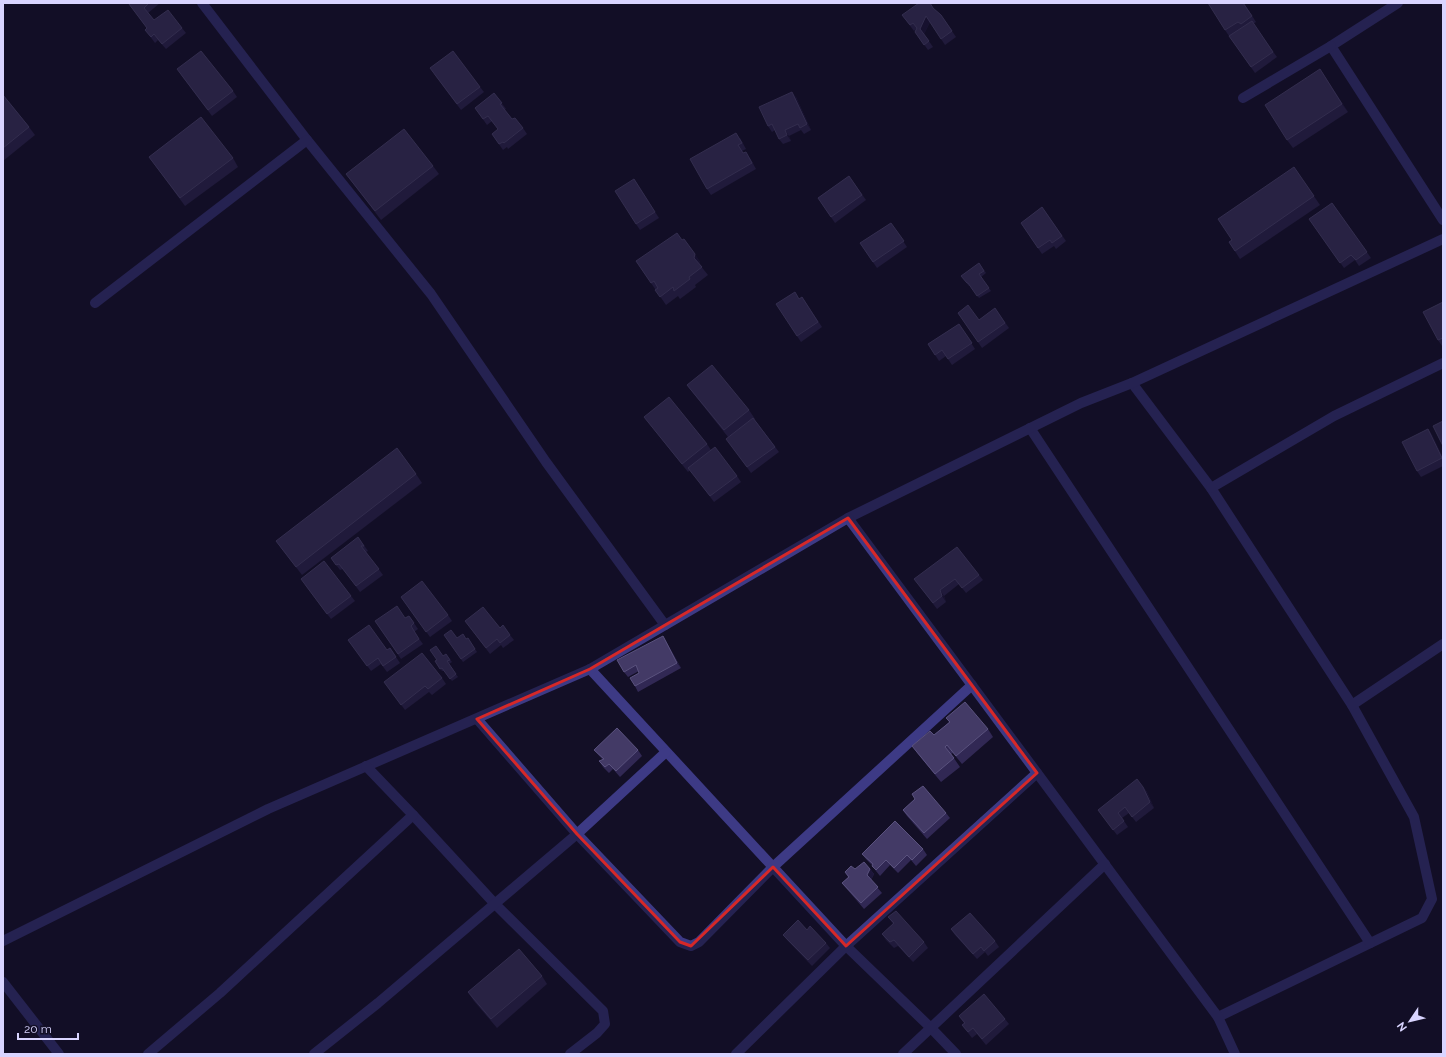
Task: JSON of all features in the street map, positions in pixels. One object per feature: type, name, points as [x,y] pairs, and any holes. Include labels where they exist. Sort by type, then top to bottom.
[{"type":"street","points":[[202,3],[307,140],[431,294],[546,462],[665,625]]},
{"type":"street","points":[[1243,98],[1331,46],[1398,3]]},
{"type":"street","points":[[1331,46],[1443,220]]},
{"type":"street","points":[[95,303],[307,140]]},
{"type":"street","points":[[3,941],[268,809],[590,669],[848,518],[1081,403],[1132,383],[1443,239]]},
{"type":"street","points":[[1211,488],[1334,416],[1443,363]]},
{"type":"street","points":[[1132,383],[1211,488],[1352,705],[1414,817],[1432,899],[1422,918],[1218,1017]]},
{"type":"street","points":[[1030,428],[1370,943]]},
{"type":"street","points":[[848,518],[1218,1017],[1235,1054]]},
{"type":"street","points":[[1352,705],[1443,644]]},
{"type":"street","points":[[590,669],[846,946],[956,1054]]},
{"type":"street","points":[[477,719],[577,834],[680,942],[690,946],[699,942],[772,867],[972,685]]},
{"type":"street","points":[[314,1054],[378,1003],[577,834],[666,752]]},
{"type":"street","points":[[366,766],[495,904],[603,1011],[604,1024],[597,1033],[570,1054]]},
{"type":"street","points":[[736,1054],[846,946],[1037,773]]},
{"type":"street","points":[[148,1054],[220,993],[413,815]]},
{"type":"street","points":[[903,1054],[1105,864]]},
{"type":"street","points":[[3,982],[59,1054]]},
{"type":"highlighted area","points":[[848,518],[1037,773],[846,946],[773,867],[691,946],[680,942],[577,834],[477,719],[590,669]]},
{"type":"building","points":[[149,3],[144,8],[154,20],[168,10],[182,28],[162,44],[154,34],[151,37],[145,30],[147,28],[129,4]]},
{"type":"building","points":[[919,3],[930,3],[941,15],[952,31],[941,39],[926,16],[920,29],[929,41],[924,45],[915,32],[917,28],[913,23],[910,25],[902,15]]},
{"type":"building","points":[[1208,3],[1243,3],[1252,16],[1241,24],[1238,22],[1225,30]]},
{"type":"building","points":[[1252,21],[1273,52],[1251,67],[1229,36]]},
{"type":"building","points":[[201,51],[233,91],[208,110],[177,69]]},
{"type":"building","points":[[453,51],[480,87],[457,104],[430,68]]},
{"type":"building","points":[[1320,69],[1342,104],[1287,140],[1265,105]]},
{"type":"building","points":[[792,92],[807,124],[800,128],[798,124],[785,130],[787,135],[779,139],[772,124],[768,126],[759,107]]},
{"type":"building","points":[[494,93],[502,103],[500,104],[512,119],[515,118],[523,128],[504,143],[499,144],[492,134],[498,129],[488,116],[483,119],[475,108]]},
{"type":"building","points":[[3,95],[29,127],[3,148]]},
{"type":"building","points":[[201,117],[233,158],[180,198],[149,157]]},
{"type":"building","points":[[404,129],[433,166],[375,211],[346,174]]},
{"type":"building","points":[[736,133],[742,143],[738,145],[743,153],[746,152],[752,163],[707,189],[690,159]]},
{"type":"building","points":[[1294,167],[1314,196],[1235,251],[1229,242],[1232,240],[1218,219]]},
{"type":"building","points":[[849,176],[862,195],[831,217],[818,198]]},
{"type":"building","points":[[634,179],[655,212],[636,224],[615,191]]},
{"type":"building","points":[[1332,203],[1367,252],[1356,260],[1351,255],[1340,263],[1309,219]]},
{"type":"building","points":[[1042,207],[1062,236],[1052,243],[1050,240],[1038,248],[1021,223]]},
{"type":"building","points":[[891,223],[904,241],[873,262],[860,243]]},
{"type":"building","points":[[677,233],[682,240],[684,239],[695,254],[694,258],[702,267],[689,277],[690,279],[674,291],[673,287],[660,297],[655,290],[658,288],[654,281],[651,283],[636,261]]},
{"type":"building","points":[[979,263],[984,271],[979,274],[989,288],[977,296],[961,276]]},
{"type":"building","points":[[795,292],[799,299],[802,297],[818,322],[797,336],[776,304]]},
{"type":"building","points":[[1443,302],[1443,338],[1438,340],[1423,312]]},
{"type":"building","points":[[968,305],[979,320],[995,308],[1005,323],[978,342],[958,313]]},
{"type":"building","points":[[959,324],[972,343],[948,359],[942,350],[935,355],[928,344]]},
{"type":"building","points":[[712,365],[749,410],[724,430],[687,385]]},
{"type":"building","points":[[669,397],[707,444],[682,464],[644,417]]},
{"type":"building","points":[[753,418],[775,447],[747,467],[726,439]]},
{"type":"building","points":[[1443,421],[1443,446],[1433,426]]},
{"type":"building","points":[[1428,429],[1442,458],[1417,471],[1402,442]]},
{"type":"building","points":[[715,447],[737,476],[710,496],[688,468]]},
{"type":"building","points":[[397,448],[416,474],[296,567],[276,541]]},
{"type":"building","points":[[358,537],[364,546],[361,546],[379,569],[356,586],[339,564],[336,565],[331,558]]},
{"type":"building","points":[[957,547],[979,575],[962,588],[955,579],[940,590],[942,596],[933,603],[914,579]]},
{"type":"building","points":[[324,561],[351,596],[327,614],[301,579]]},
{"type":"building","points":[[422,581],[448,615],[426,632],[401,597]]},
{"type":"building","points":[[397,606],[405,618],[409,616],[414,623],[411,626],[419,639],[398,654],[375,621]]},
{"type":"building","points":[[483,607],[500,628],[503,625],[510,635],[500,643],[497,639],[486,648],[465,621]]},
{"type":"building","points":[[369,625],[387,650],[390,648],[396,657],[383,666],[378,658],[367,666],[348,640]]},
{"type":"building","points":[[451,630],[457,638],[463,634],[466,639],[468,638],[475,649],[461,659],[444,635]]},
{"type":"building","points":[[663,636],[677,663],[635,686],[630,678],[639,673],[636,665],[624,672],[617,660]]},
{"type":"building","points":[[436,646],[443,656],[446,654],[450,660],[447,661],[456,674],[450,679],[442,668],[440,669],[435,661],[437,660],[430,650]]},
{"type":"building","points":[[422,653],[442,678],[428,689],[425,686],[401,705],[384,682]]},
{"type":"building","points":[[965,702],[988,729],[956,756],[947,745],[945,747],[954,758],[935,774],[912,746],[930,731],[934,735],[950,722],[946,718]]},
{"type":"building","points":[[617,728],[638,750],[616,771],[609,764],[605,767],[599,761],[604,759],[594,750]]},
{"type":"building","points":[[1137,779],[1143,787],[1150,802],[1132,817],[1125,807],[1118,813],[1124,821],[1113,830],[1098,810]]},
{"type":"building","points":[[923,786],[946,813],[924,833],[903,810],[915,799],[912,794]]},
{"type":"building","points":[[895,821],[923,849],[912,860],[907,855],[894,868],[886,860],[876,870],[872,866],[873,864],[862,854]]},
{"type":"building","points":[[864,862],[870,869],[867,875],[878,887],[861,903],[842,883],[849,877],[845,872],[851,866],[855,869]]},
{"type":"building","points":[[896,911],[924,942],[909,957],[894,940],[890,942],[882,934],[894,923],[888,917]]},
{"type":"building","points":[[970,913],[995,941],[984,951],[981,947],[973,954],[951,929]]},
{"type":"building","points":[[798,920],[807,930],[810,926],[826,943],[808,960],[783,935]]},
{"type":"building","points":[[519,949],[542,976],[491,1019],[468,992]]},
{"type":"building","points":[[984,994],[1005,1019],[982,1039],[973,1028],[968,1032],[962,1025],[965,1023],[959,1016]]}]
